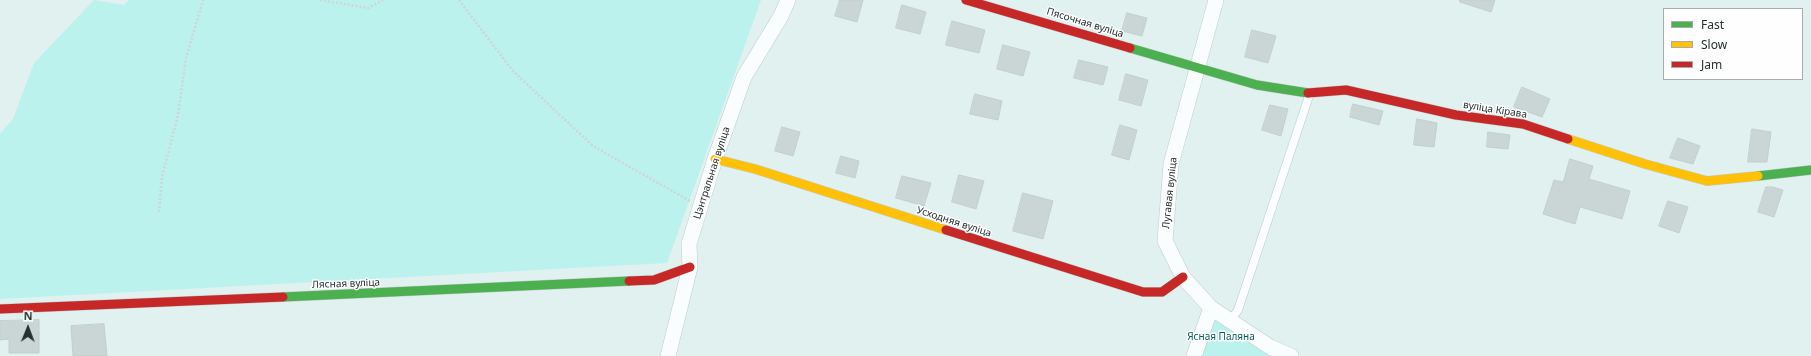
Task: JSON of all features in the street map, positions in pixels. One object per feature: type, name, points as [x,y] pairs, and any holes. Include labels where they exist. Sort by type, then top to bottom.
[{"type":"street","name":"Цэнтральная вуліца","points":[[668,356],[690,267],[690,244],[715,159],[744,77],[781,16],[788,0]]},
{"type":"street","name":"Пясочная вуліца","points":[[966,0],[1197,67]]},
{"type":"street","name":"Лугавая вуліца","points":[[1216,0],[1171,164],[1165,241],[1183,277],[1211,308],[1270,346],[1292,356]]},
{"type":"street","name":"вуліца Кірава","points":[[1197,67],[1257,85],[1310,93],[1346,90],[1456,115],[1523,124],[1645,164],[1707,181],[1811,170]]},
{"type":"street","name":"Усходняя вуліца","points":[[715,159],[755,169],[1088,276],[1143,292],[1162,292],[1183,277]]},
{"type":"street","name":"Лясная вуліца","points":[[0,309],[505,288],[654,280],[690,267]]},
{"type":"street","points":[[1194,356],[1211,308]]},
{"type":"lane","points":[[1230,321],[1238,310],[1310,93]]},
{"type":"path","points":[[159,212],[162,177],[178,115],[186,58],[203,0]]},
{"type":"path","points":[[320,0],[368,8],[383,0]]},
{"type":"path","points":[[459,0],[513,71],[593,146],[700,208]]},
{"type":"green space","points":[[94,0],[124,5],[129,0],[761,0],[667,263],[0,299],[0,134],[13,119],[34,63]]},
{"type":"green space","name":"Ясная Паляна","points":[[1211,308],[1297,356],[1194,356]]},
{"type":"building","points":[[840,0],[863,0],[857,22],[835,16]]},
{"type":"building","points":[[1460,0],[1495,0],[1491,12],[1460,2]]},
{"type":"building","points":[[902,5],[926,12],[920,34],[896,28]]},
{"type":"building","points":[[1127,13],[1147,18],[1142,36],[1122,31]]},
{"type":"building","points":[[952,21],[985,30],[979,53],[946,45]]},
{"type":"building","points":[[1252,30],[1276,36],[1268,63],[1245,57]]},
{"type":"building","points":[[1003,45],[1030,52],[1023,76],[997,69]]},
{"type":"building","points":[[1079,60],[1108,67],[1103,85],[1074,78]]},
{"type":"building","points":[[1126,74],[1148,80],[1141,106],[1119,100]]},
{"type":"building","points":[[1522,87],[1550,99],[1542,117],[1514,107]]},
{"type":"building","points":[[975,94],[1002,101],[998,120],[970,114]]},
{"type":"building","points":[[1353,104],[1383,111],[1379,125],[1350,117]]},
{"type":"building","points":[[1270,105],[1288,109],[1281,136],[1262,130]]},
{"type":"building","points":[[1417,119],[1437,123],[1434,147],[1414,145]]},
{"type":"building","points":[[1120,125],[1137,130],[1129,160],[1112,155]]},
{"type":"building","points":[[782,127],[800,132],[793,156],[775,151]]},
{"type":"building","points":[[1752,129],[1771,132],[1767,162],[1748,162]]},
{"type":"building","points":[[1488,132],[1510,135],[1508,149],[1487,147]]},
{"type":"building","points":[[1678,138],[1700,146],[1693,164],[1670,158]]},
{"type":"building","points":[[841,156],[859,161],[855,178],[836,173]]},
{"type":"building","points":[[1570,159],[1593,166],[1589,179],[1630,191],[1622,219],[1580,207],[1575,224],[1543,214],[1554,180],[1563,182]]},
{"type":"building","points":[[959,175],[984,181],[976,209],[952,202]]},
{"type":"building","points":[[902,176],[931,183],[924,206],[896,198]]},
{"type":"building","points":[[1766,187],[1773,187],[1783,190],[1774,217],[1758,212]]},
{"type":"building","points":[[1023,193],[1053,201],[1043,239],[1013,231]]},
{"type":"building","points":[[1668,201],[1688,207],[1679,233],[1659,226]]},
{"type":"building","points":[[39,320],[39,353],[9,353],[9,339],[0,340],[0,321]]},
{"type":"building","points":[[104,324],[107,356],[73,356],[71,326]]},
{"type":"traffic: fast","points":[[1130,48],[1257,85],[1308,93]]},
{"type":"traffic: fast","points":[[1758,176],[1811,170]]},
{"type":"traffic: fast","points":[[283,297],[629,281]]},
{"type":"traffic: slow","points":[[1568,139],[1645,164],[1707,181],[1758,176]]},
{"type":"traffic: slow","points":[[715,159],[755,169],[946,230]]},
{"type":"traffic: jam","points":[[966,0],[1130,48]]},
{"type":"traffic: jam","points":[[1308,93],[1346,90],[1456,115],[1523,124],[1568,139]]},
{"type":"traffic: jam","points":[[946,230],[1143,292],[1162,292],[1183,277]]},
{"type":"traffic: jam","points":[[629,281],[654,280],[690,267]]},
{"type":"traffic: jam","points":[[0,309],[283,297]]}]
